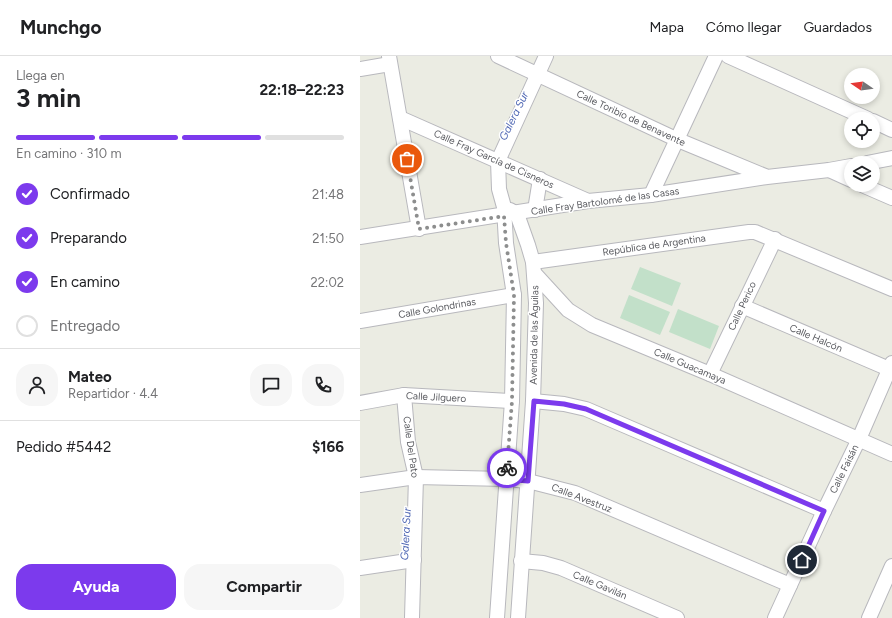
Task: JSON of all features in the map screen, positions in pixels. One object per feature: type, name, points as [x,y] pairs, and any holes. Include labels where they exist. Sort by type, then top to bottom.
[{"type":"street","name":"Calle Toribio de Benavente","points":[[498,56],[678,140],[767,176]]},
{"type":"street","points":[[508,212],[500,189],[498,161],[546,56]]},
{"type":"street","points":[[651,195],[716,56]]},
{"type":"street","points":[[728,56],[852,112]]},
{"type":"street","points":[[360,69],[390,60],[419,229]]},
{"type":"street","name":"Calle Fray García de Cisneros","points":[[400,118],[588,201]]},
{"type":"street","points":[[880,124],[892,130]]},
{"type":"street","points":[[880,160],[892,158]]},
{"type":"street","name":"Calle Fray Bartolomé de las Casas","points":[[360,238],[419,229],[508,212],[535,210],[588,201],[651,195],[767,176],[844,167]]},
{"type":"street","points":[[828,170],[844,177]]},
{"type":"street","points":[[535,210],[540,179]]},
{"type":"street","points":[[878,192],[892,198]]},
{"type":"street","name":"Avenida de las Águilas","points":[[508,212],[528,245],[534,268],[536,303],[534,401],[518,618]]},
{"type":"street","name":"Avenida de las Águilas","points":[[497,618],[512,401],[514,295],[506,243],[508,212]]},
{"type":"street","name":"República de Argentina","points":[[534,268],[749,232],[761,233],[892,288]]},
{"type":"street","name":"Calle Perico","points":[[710,374],[775,239]]},
{"type":"street","name":"Calle Guacamaya","points":[[534,268],[568,310],[592,325],[710,374],[892,454]]},
{"type":"street","name":"Calle Golondrinas","points":[[360,321],[514,295]]},
{"type":"street","name":"Calle Halcón","points":[[742,306],[891,366]]},
{"type":"street","name":"Calle Faisán","points":[[775,618],[859,439],[891,366]]},
{"type":"street","name":"Calle Jilguero","points":[[360,403],[404,395],[512,401]]},
{"type":"street","name":"Calle Del Pato","points":[[404,395],[408,442],[416,477],[412,618]]},
{"type":"street","points":[[534,401],[564,404],[586,409],[824,511]]},
{"type":"street","name":"Calle Avestruz","points":[[360,485],[416,477],[506,479],[528,481],[575,493],[790,585]]},
{"type":"street","points":[[360,568],[414,560]]},
{"type":"street","name":"Calle Gavilán","points":[[521,561],[561,568],[676,618]]},
{"type":"street","points":[[871,618],[892,566]]},
{"type":"green space","points":[[640,267],[681,283],[672,306],[631,289]]},
{"type":"green space","points":[[629,295],[670,312],[660,335],[620,318]]},
{"type":"green space","points":[[678,309],[719,326],[710,349],[669,332]]},
{"type":"way so far","points":[[407,159],[419,229],[504,216],[506,243],[514,295],[514,352],[507,468]]},
{"type":"route","points":[[507,468],[506,479],[528,481],[534,401],[574,405],[824,511],[802,560]]},
{"type":"water label","name":"Galera Sur","points":[[514,116]]},
{"type":"water label","name":"Galera Sur","points":[[406,534]]}]
